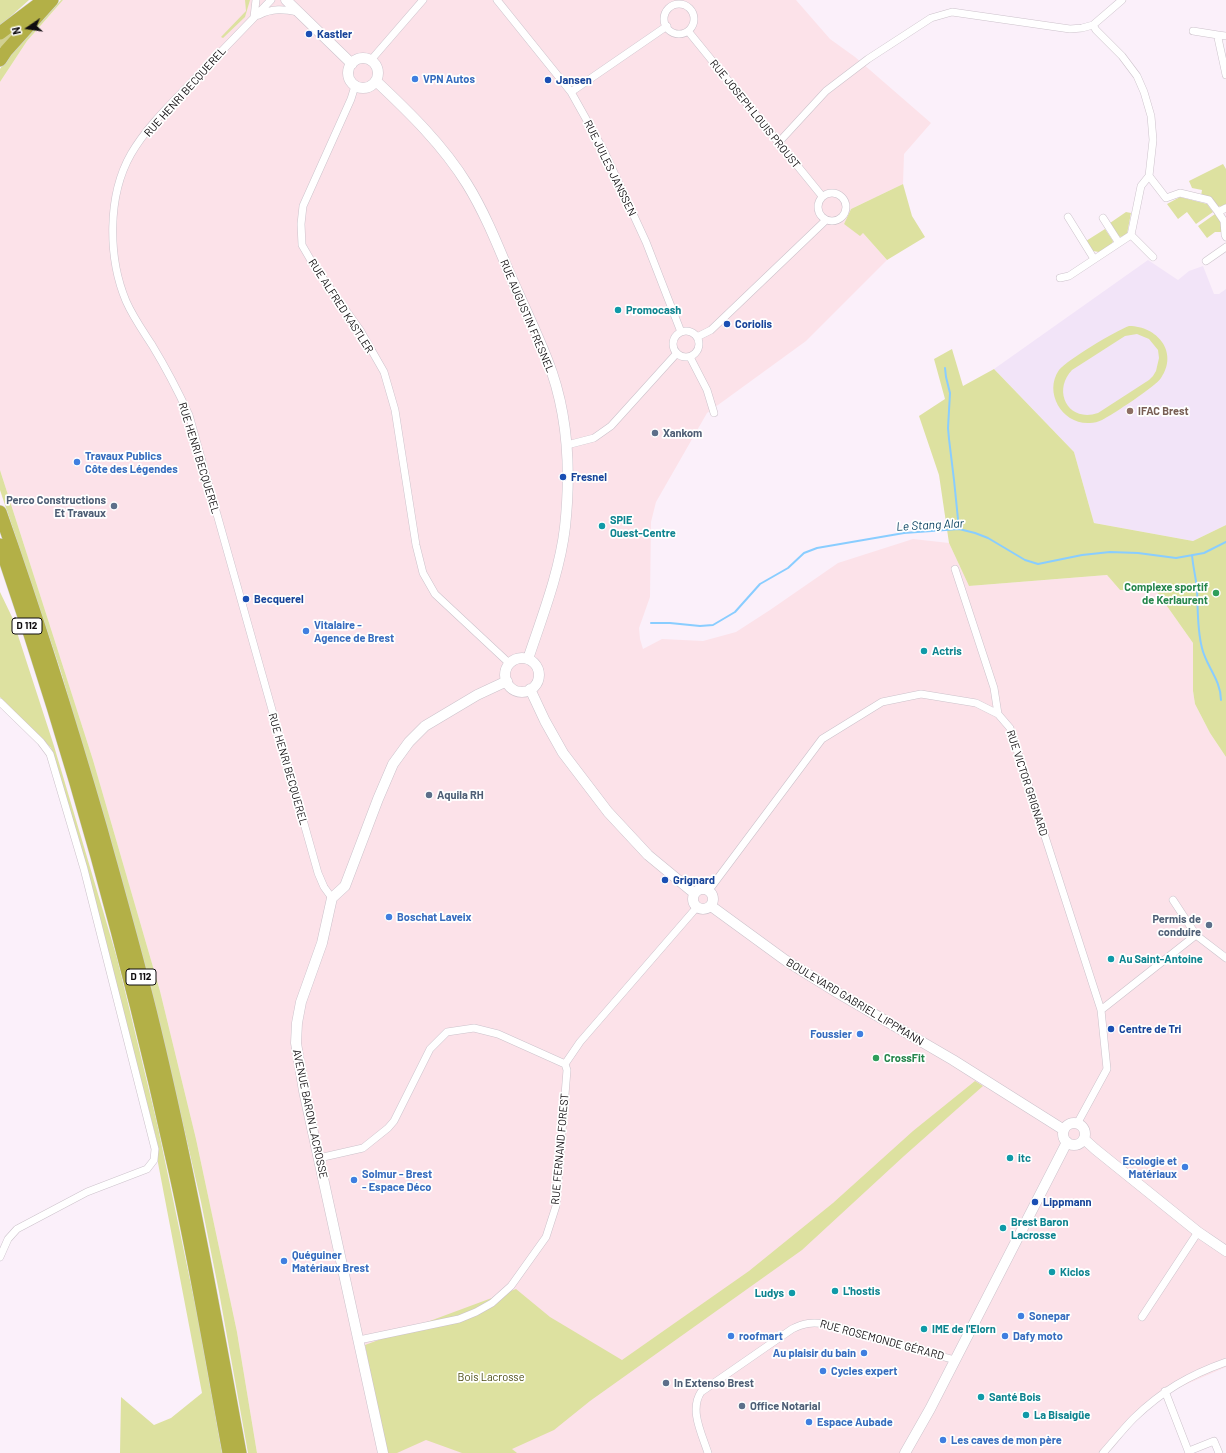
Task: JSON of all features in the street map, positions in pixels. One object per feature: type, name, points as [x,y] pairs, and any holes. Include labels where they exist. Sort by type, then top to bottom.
[{"type":"highway","points":[[0,33],[44,0]]},
{"type":"highway","points":[[0,60],[6,51],[52,0]]},
{"type":"highway","name":"D 112","points":[[0,512],[38,622],[72,730],[119,893],[154,1026],[181,1145],[210,1286],[240,1453]]},
{"type":"highway","name":"D 112","points":[[0,545],[53,707],[99,864],[144,1036],[174,1163],[229,1453]]},
{"type":"highway","points":[[0,572],[30,652],[53,707]]},
{"type":"main road","points":[[0,42],[44,0]]},
{"type":"main road","points":[[0,49],[52,0]]},
{"type":"street","points":[[254,18],[257,0]]},
{"type":"street","name":"RUE HENRI BECQUEREL","points":[[271,0],[169,106],[148,130],[131,154],[119,180],[113,237],[117,266],[126,300],[169,373],[188,415],[318,873],[324,887],[332,898]]},
{"type":"street","points":[[286,0],[352,64]]},
{"type":"street","points":[[371,60],[423,0]]},
{"type":"street","name":"RUE JULES JANSSEN","points":[[497,0],[571,92],[604,151],[646,242],[681,332]]},
{"type":"street","points":[[779,142],[826,91],[868,60],[931,18],[952,12],[1070,29],[1082,28],[1093,25],[1122,0]]},
{"type":"street","points":[[682,2],[691,10],[694,15],[694,21],[692,27],[688,31],[676,33],[671,31],[665,21],[667,11],[676,4],[682,2]]},
{"type":"street","name":"RUE HENRI BECQUEREL","points":[[254,18],[265,12],[274,10],[285,9],[298,12]]},
{"type":"street","points":[[1060,278],[1069,276],[1131,235],[1141,186],[1149,176],[1153,140],[1151,116],[1144,92],[1137,76],[1128,63],[1093,25]]},
{"type":"street","points":[[571,92],[667,26]]},
{"type":"street","name":"RUE JOSEPH LOUIS PROUST","points":[[688,31],[822,196]]},
{"type":"street","points":[[1193,31],[1226,36]]},
{"type":"street","points":[[1218,35],[1218,43],[1226,75]]},
{"type":"street","points":[[361,58],[371,60],[378,70],[376,81],[369,87],[364,88],[355,86],[350,81],[348,76],[349,69],[352,64],[361,58]]},
{"type":"street","name":"RUE AUGUSTIN FRESNEL","points":[[376,81],[416,119],[467,183],[479,205],[548,360],[561,406],[567,445],[568,492],[565,527],[560,555],[528,660]]},
{"type":"street","name":"RUE ALFRED KASTLER","points":[[355,86],[351,99],[303,206],[300,224],[302,245],[313,264],[360,330],[384,372],[395,410],[416,545],[423,573],[435,594],[510,664]]},
{"type":"street","points":[[1149,176],[1166,198],[1180,193],[1209,200],[1224,221],[1224,235],[1226,238]]},
{"type":"street","points":[[829,193],[836,193],[842,197],[846,210],[838,220],[826,220],[820,216],[818,202],[822,196],[829,193]]},
{"type":"street","points":[[1218,212],[1226,208]]},
{"type":"street","points":[[1068,217],[1094,259]]},
{"type":"street","points":[[1103,218],[1119,243]]},
{"type":"street","points":[[697,337],[711,330],[826,220]]},
{"type":"street","points":[[1131,235],[1153,256]]},
{"type":"street","points":[[1206,261],[1226,247]]},
{"type":"street","points":[[687,331],[693,333],[697,337],[699,341],[698,351],[690,357],[681,356],[677,353],[673,344],[674,339],[681,332],[687,331]]},
{"type":"street","points":[[567,445],[594,438],[611,426],[677,353]]},
{"type":"street","points":[[690,357],[706,390],[714,413]]},
{"type":"street","points":[[956,569],[994,688],[998,714]]},
{"type":"street","points":[[518,659],[528,660],[536,666],[539,676],[535,686],[522,692],[517,691],[513,689],[507,681],[506,672],[510,664],[518,659]]},
{"type":"street","points":[[332,898],[345,886],[393,764],[409,742],[425,726],[444,714],[477,695],[507,681]]},
{"type":"street","points":[[530,689],[545,721],[563,752],[608,812],[648,855],[694,893]]},
{"type":"street","name":"RUE VICTOR GRIGNARD","points":[[709,890],[822,740],[882,702],[921,694],[976,703],[998,714],[1010,728],[1101,1010],[1107,1069],[1077,1124]]},
{"type":"street","points":[[0,702],[41,742],[50,754],[84,869],[155,1149],[154,1160],[147,1169],[87,1192],[17,1229],[8,1239],[0,1257]]},
{"type":"street","points":[[703,888],[709,890],[712,893],[713,900],[710,906],[702,909],[697,907],[693,899],[694,893],[703,888]]},
{"type":"street","name":"AVENUE BARON LACROSSE","points":[[332,898],[322,943],[301,1002],[297,1023],[296,1043],[299,1064],[383,1453]]},
{"type":"street","points":[[1173,900],[1196,935],[1226,958]]},
{"type":"street","name":"BOULEVARD GABRIEL LIPPMANN","points":[[710,906],[785,960],[838,993],[953,1060],[1064,1130]]},
{"type":"street","points":[[319,1158],[363,1148],[388,1128],[394,1121],[430,1048],[447,1032],[474,1028],[498,1034],[565,1064],[580,1042],[697,907]]},
{"type":"street","points":[[1101,1010],[1196,935]]},
{"type":"street","name":"RUE FERNAND FOREST","points":[[359,1340],[459,1318],[476,1312],[492,1303],[511,1286],[546,1237],[556,1206],[567,1070],[565,1064]]},
{"type":"street","points":[[1077,1124],[1083,1128],[1084,1139],[1080,1143],[1076,1144],[1068,1142],[1064,1136],[1064,1130],[1068,1125],[1077,1124]]},
{"type":"street","points":[[1084,1139],[1198,1232],[1226,1251]]},
{"type":"street","points":[[905,1453],[930,1409],[1068,1142]]},
{"type":"street","points":[[1142,1317],[1198,1232]]},
{"type":"street","name":"RUE ROSEMONDE GÉRARD","points":[[708,1453],[696,1415],[696,1398],[700,1392],[800,1325],[807,1323],[825,1324],[955,1360]]},
{"type":"street","points":[[1103,1453],[1132,1420],[1165,1391],[1204,1370],[1226,1362]]},
{"type":"street","points":[[1165,1391],[1189,1452],[1214,1441],[1218,1453]]},
{"type":"shaded area","points":[[63,0],[796,0],[830,39],[855,57],[931,123],[904,154],[903,184],[851,209],[844,224],[863,233],[887,260],[806,341],[707,413],[656,502],[651,522],[650,597],[639,628],[640,639],[643,649],[662,639],[703,641],[736,632],[838,563],[913,539],[949,543],[969,586],[1107,575],[1120,590],[1157,592],[1193,643],[1193,691],[1195,704],[1210,733],[1226,757],[1226,1367],[1166,1393],[1101,1453],[257,1453],[237,1332],[196,1139],[160,991],[93,760],[0,470],[0,82],[27,41]]},
{"type":"shaded area","name":"IFAC Brest","points":[[1148,260],[1178,280],[1189,271],[1203,266],[1214,294],[1219,294],[1226,289],[1226,525],[1193,541],[1094,523],[1074,452],[994,369]]},
{"type":"green space","points":[[0,0],[29,0],[0,26]]},
{"type":"green space","points":[[61,0],[63,0],[27,41],[0,82],[0,69],[5,61]]},
{"type":"green space","points":[[245,0],[250,0],[245,17],[223,38],[221,37],[246,11]]},
{"type":"green space","points":[[1223,164],[1226,169],[1226,205],[1222,207],[1217,206],[1207,196],[1201,196],[1202,190],[1192,188],[1189,181]]},
{"type":"green space","points":[[903,184],[912,216],[925,237],[887,260],[863,233],[860,236],[844,224],[851,209]]},
{"type":"green space","points":[[1180,197],[1207,204],[1213,212],[1196,224],[1187,212],[1178,219],[1167,204]]},
{"type":"green space","points":[[1126,212],[1131,213],[1127,234],[1121,237],[1118,236],[1110,223]]},
{"type":"green space","points":[[1215,214],[1222,223],[1221,232],[1215,232],[1207,238],[1198,226]]},
{"type":"green space","points":[[1105,229],[1113,241],[1112,244],[1099,252],[1093,251],[1086,241]]},
{"type":"green space","points":[[1129,326],[1148,330],[1162,342],[1168,359],[1166,368],[1161,378],[1133,400],[1100,421],[1090,423],[1072,419],[1058,406],[1055,397],[1053,388],[1059,370],[1082,353]],"holes":[[[1137,334],[1149,339],[1158,350],[1159,358],[1156,371],[1149,380],[1098,413],[1087,415],[1078,413],[1071,409],[1066,403],[1063,387],[1066,378],[1072,370],[1125,336]]]},
{"type":"green space","points":[[952,349],[963,386],[994,369],[1074,452],[1094,523],[1193,541],[1226,525],[1226,757],[1210,733],[1195,704],[1193,691],[1193,643],[1157,592],[1120,590],[1107,575],[969,586],[949,543],[939,475],[919,416],[945,399],[934,359]]},
{"type":"green space","points":[[0,470],[93,760],[160,991],[196,1139],[237,1332],[257,1453],[248,1453],[201,1202],[167,1055],[137,936],[61,672],[0,490]]},
{"type":"green space","points":[[0,592],[12,617],[54,746],[117,958],[157,1123],[198,1318],[222,1453],[120,1453],[121,1397],[154,1425],[171,1418],[202,1393],[158,1163],[156,1138],[74,824],[51,748],[0,697]]},
{"type":"green space","name":"Bois Lacrosse","points":[[975,1081],[983,1086],[802,1250],[590,1401],[554,1430],[512,1449],[517,1453],[462,1453],[426,1440],[397,1453],[386,1453],[365,1345],[516,1289],[550,1317],[622,1360],[749,1271],[833,1203],[913,1131]]},
{"type":"waterway","points":[[945,368],[950,393],[948,428],[959,529]]},
{"type":"waterway","name":"Le Stang Alar","points":[[651,623],[700,626],[713,625],[735,612],[760,584],[788,568],[804,553],[817,548],[904,533],[959,529],[988,538],[1025,560],[1038,564],[1082,555],[1110,552],[1138,553],[1176,558],[1204,553],[1226,542]]},
{"type":"waterway","points":[[1192,555],[1197,589],[1200,641],[1204,655],[1219,686],[1221,700]]},
{"type":"place","name":"Kastler","points":[[309,34]]},
{"type":"place","name":"VPN Autos","points":[[415,79]]},
{"type":"place","name":"Jansen","points":[[548,80]]},
{"type":"place","name":"Promocash","points":[[618,310]]},
{"type":"place","name":"Coriolis","points":[[727,324]]},
{"type":"place","name":"IFAC Brest","points":[[1130,411]]},
{"type":"place","name":"Xankom","points":[[655,433]]},
{"type":"place","name":"Travaux Publics Côte des Légendes","points":[[77,462]]},
{"type":"place","name":"Fresnel","points":[[563,477]]},
{"type":"place","name":"Perco Constructions Et Travaux","points":[[114,506]]},
{"type":"place","name":"SPIE Ouest-Centre","points":[[602,526]]},
{"type":"place","name":"Complexe sportif de Kerlaurent","points":[[1216,593]]},
{"type":"place","name":"Becquerel","points":[[246,599]]},
{"type":"place","name":"Vitalaire - Agence de Brest","points":[[306,631]]},
{"type":"place","name":"Actris","points":[[924,651]]},
{"type":"place","name":"Aquila RH","points":[[429,795]]},
{"type":"place","name":"Grignard","points":[[665,880]]},
{"type":"place","name":"Boschat Laveix","points":[[389,917]]},
{"type":"place","name":"Permis de conduire","points":[[1209,925]]},
{"type":"place","name":"Au Saint-Antoine","points":[[1111,959]]},
{"type":"place","name":"Centre de Tri","points":[[1111,1029]]},
{"type":"place","name":"Foussier","points":[[860,1034]]},
{"type":"place","name":"CrossFit","points":[[876,1058]]},
{"type":"place","name":"itc","points":[[1010,1158]]},
{"type":"place","name":"Ecologie et Matériaux","points":[[1185,1167]]},
{"type":"place","name":"Solmur - Brest - Espace Déco","points":[[354,1180]]},
{"type":"place","name":"Lippmann","points":[[1035,1202]]},
{"type":"place","name":"Brest Baron Lacrosse","points":[[1003,1228]]},
{"type":"place","name":"Quéguiner Matériaux Brest","points":[[284,1261]]},
{"type":"place","name":"Kiclos","points":[[1052,1272]]},
{"type":"place","name":"L'hostis","points":[[835,1291]]},
{"type":"place","name":"Ludys","points":[[792,1293]]},
{"type":"place","name":"Sonepar","points":[[1021,1316]]},
{"type":"place","name":"IME de l'Elorn","points":[[924,1329]]},
{"type":"place","name":"roofmart","points":[[731,1336]]},
{"type":"place","name":"Dafy moto","points":[[1005,1336]]},
{"type":"place","name":"Au plaisir du bain","points":[[864,1353]]},
{"type":"place","name":"Cycles expert","points":[[823,1371]]},
{"type":"place","name":"In Extenso Brest","points":[[666,1383]]},
{"type":"place","name":"Santé Bois","points":[[981,1397]]},
{"type":"place","name":"Office Notarial","points":[[742,1406]]},
{"type":"place","name":"La Bisaigüe","points":[[1026,1415]]},
{"type":"place","name":"Espace Aubade","points":[[809,1422]]},
{"type":"place","name":"Les caves de mon père","points":[[943,1440]]}]
